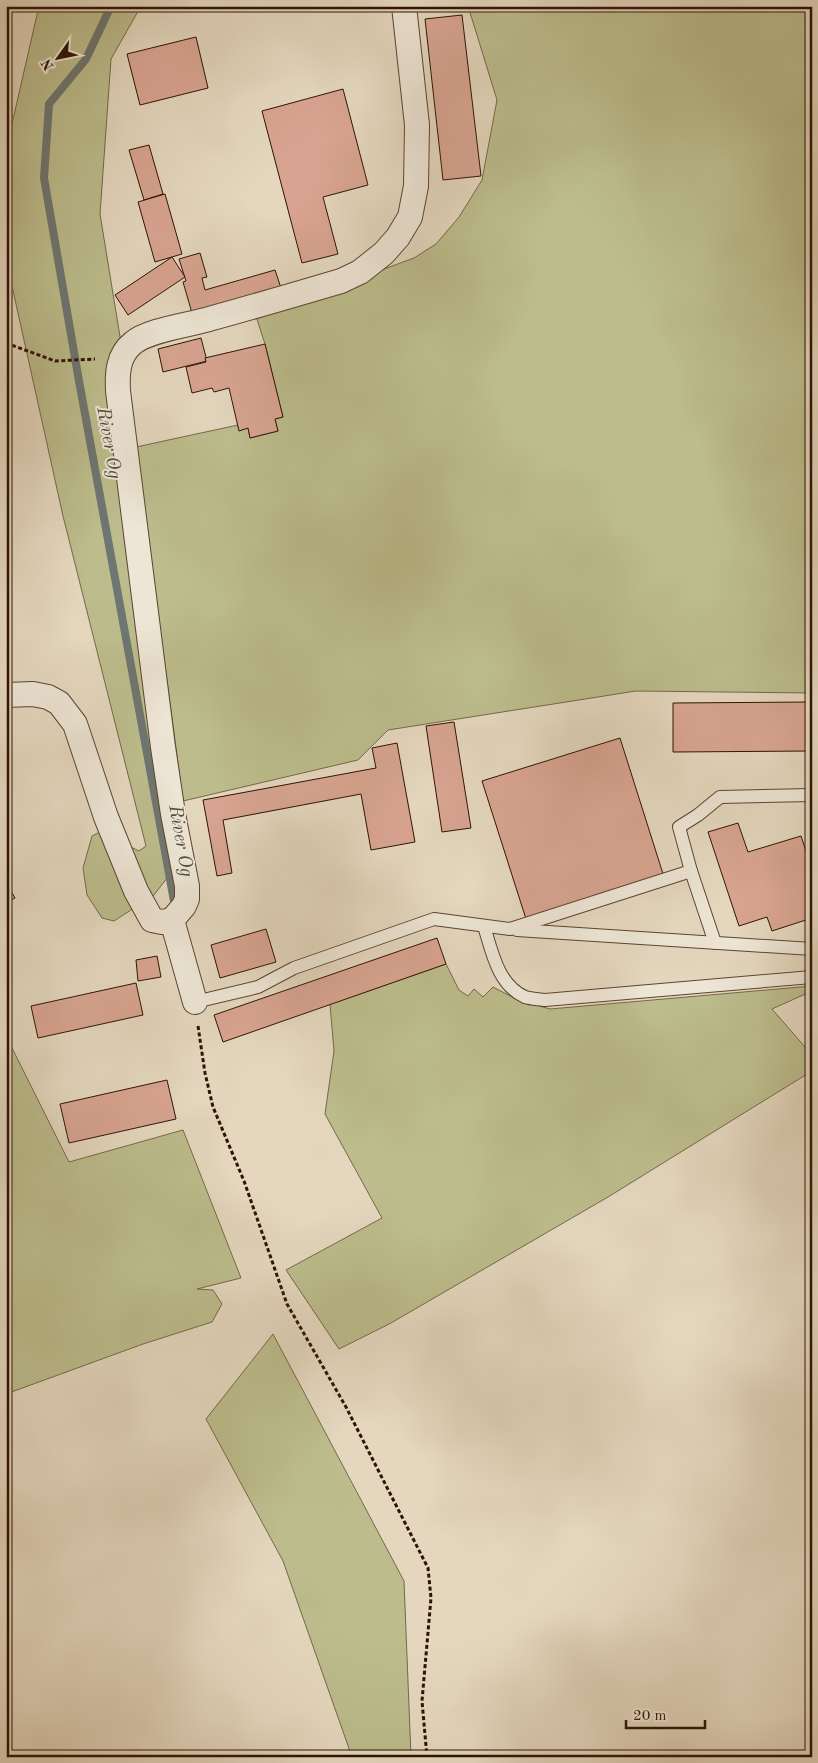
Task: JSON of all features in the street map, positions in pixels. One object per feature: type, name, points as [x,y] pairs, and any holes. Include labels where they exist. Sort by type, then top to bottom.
[{"type":"street","points":[[6,695],[34,694],[48,697],[59,704],[67,713],[75,724],[106,817],[136,891],[152,920],[162,922],[172,920],[184,906],[187,899],[187,886],[172,805],[150,646],[118,391],[117,378],[120,361],[127,348],[147,335],[341,281],[360,272],[384,253],[398,238],[410,217],[416,186],[417,125],[404,6]]},
{"type":"street","points":[[172,920],[195,1002]]},
{"type":"lane","points":[[714,943],[678,827],[698,815],[720,797],[812,795]]},
{"type":"lane","points":[[510,929],[691,871]]},
{"type":"lane","points":[[195,1002],[258,987],[294,968],[434,920],[510,929],[812,949]]},
{"type":"lane","points":[[484,926],[494,960],[506,982],[525,997],[545,1000],[812,977]]},
{"type":"path","points":[[6,343],[55,361],[88,361]]},
{"type":"path","points":[[195,1002],[208,1088],[224,1134],[244,1181],[287,1304],[346,1407],[428,1568],[431,1598],[422,1701],[427,1757]]},
{"type":"green space","points":[[39,6],[141,6],[111,59],[100,214],[123,355],[174,869],[154,895],[114,921],[102,918],[87,895],[83,868],[92,836],[100,832],[139,851],[146,846],[63,516],[6,259],[6,150]]},
{"type":"green space","points":[[468,6],[812,6],[812,693],[636,691],[388,730],[358,760],[183,801],[136,447],[238,425],[239,430],[248,428],[250,438],[278,431],[275,419],[283,417],[256,316],[414,258],[436,244],[459,217],[482,180],[497,100]]},
{"type":"green space","points":[[446,964],[459,990],[468,996],[474,989],[483,997],[493,987],[518,1000],[550,1009],[812,986],[812,991],[772,1009],[812,1055],[812,1071],[608,1197],[391,1323],[339,1349],[286,1270],[382,1218],[325,1114],[334,1051],[330,1004]]},
{"type":"green space","points":[[6,1036],[69,1162],[183,1130],[241,1278],[197,1289],[213,1290],[222,1304],[212,1322],[143,1344],[6,1394]]},
{"type":"green space","points":[[273,1334],[404,1581],[411,1757],[352,1757],[283,1561],[206,1419]]},
{"type":"building","points":[[462,15],[481,176],[443,180],[425,19]]},
{"type":"building","points":[[196,37],[208,88],[140,105],[127,54]]},
{"type":"building","points":[[343,89],[368,185],[323,197],[338,254],[302,263],[262,111]]},
{"type":"building","points":[[149,145],[163,194],[144,200],[129,150]]},
{"type":"building","points":[[165,194],[182,254],[155,262],[138,202]]},
{"type":"building","points":[[200,253],[207,277],[202,278],[205,290],[275,270],[281,288],[192,313],[183,282],[186,281],[179,259]]},
{"type":"building","points":[[172,257],[185,277],[128,315],[115,295]]},
{"type":"building","points":[[201,338],[207,361],[163,372],[158,349]]},
{"type":"building","points":[[265,344],[283,417],[275,419],[278,431],[250,438],[248,428],[239,431],[229,388],[214,392],[212,388],[192,393],[186,367],[206,362],[205,358]]},
{"type":"building","points":[[812,702],[812,751],[673,752],[673,703]]},
{"type":"building","points":[[454,722],[471,828],[442,832],[426,726]]},
{"type":"building","points":[[620,738],[664,877],[526,919],[482,781]]},
{"type":"building","points":[[397,743],[415,842],[371,850],[361,794],[223,820],[232,873],[217,876],[203,800],[376,768],[372,748]]},
{"type":"building","points":[[738,823],[748,852],[801,836],[812,869],[812,918],[772,931],[767,917],[739,926],[708,832]]},
{"type":"building","points":[[6,882],[15,898],[6,903]]},
{"type":"building","points":[[266,929],[276,962],[220,978],[211,945]]},
{"type":"building","points":[[437,938],[446,964],[223,1042],[214,1015]]},
{"type":"building","points":[[157,956],[161,977],[138,981],[136,960]]},
{"type":"building","points":[[136,983],[143,1015],[38,1038],[31,1006]]},
{"type":"building","points":[[167,1080],[176,1119],[69,1143],[60,1104]]},
{"type":"waterway","name":"River Og","points":[[111,6],[86,59],[49,104],[44,178],[174,901]]}]
